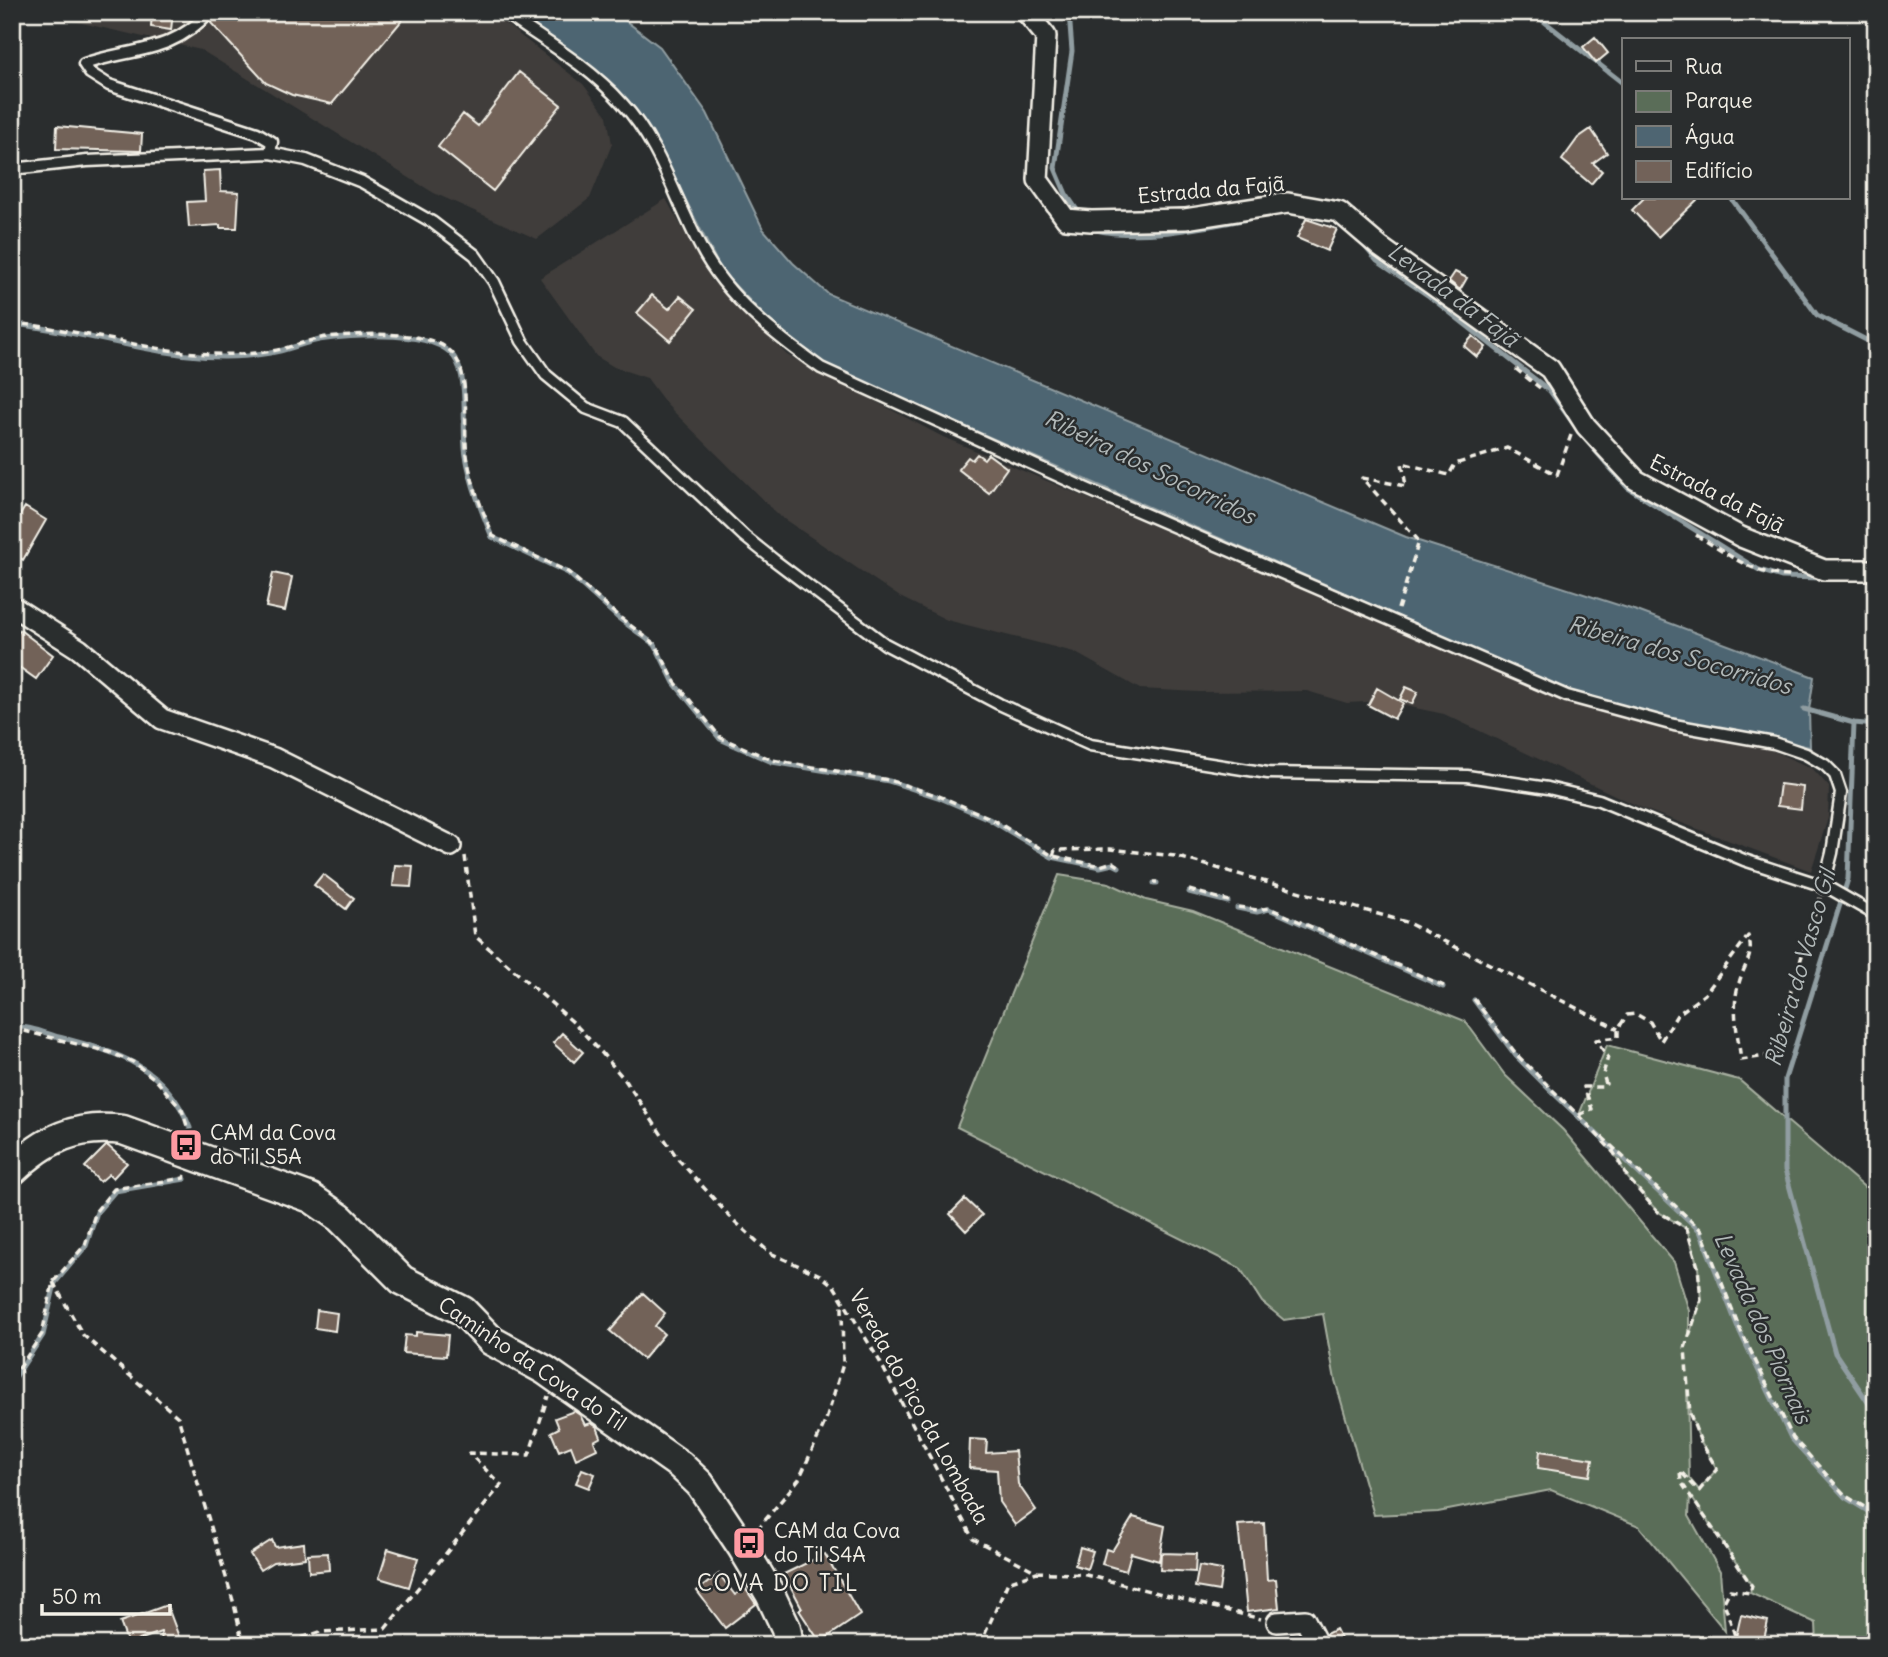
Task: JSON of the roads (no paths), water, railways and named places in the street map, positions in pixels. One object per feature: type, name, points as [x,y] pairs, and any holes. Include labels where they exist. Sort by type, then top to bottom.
[{"type":"street","name":"Estrada da Fajã","points":[[1026,12],[1046,36],[1038,180],[1066,219],[1185,219],[1288,203],[1339,212],[1380,247],[1550,369],[1580,432],[1636,480],[1741,537],[1824,570],[1876,570]]},
{"type":"street","points":[[12,606],[79,649],[162,719],[274,758],[451,846]]},
{"type":"street","name":"Caminho da Cova do Til","points":[[12,1171],[36,1148],[71,1132],[102,1128],[123,1130],[311,1198],[340,1218],[402,1280],[463,1311],[492,1341],[555,1378],[680,1465],[701,1484],[770,1594],[786,1628],[789,1645]]},
{"type":"street","points":[[1277,1622],[1305,1620],[1318,1645]]},
{"type":"lane","points":[[209,12],[197,26],[152,50],[84,64],[90,73],[109,85],[257,133],[272,142],[270,153]]},
{"type":"lane","points":[[503,12],[589,74],[623,103],[661,159],[701,249],[725,285],[787,344],[821,368],[1393,623],[1567,696],[1674,725],[1774,743],[1807,754],[1835,775],[1841,793],[1825,888]]},
{"type":"lane","points":[[12,169],[87,161],[270,153],[306,160],[362,182],[432,222],[475,255],[494,282],[522,341],[546,375],[586,408],[623,422],[744,536],[885,644],[999,704],[1090,745],[1268,773],[1467,776],[1548,788],[1599,800],[1825,888],[1876,915]]},
{"type":"water","points":[[512,12],[614,12],[660,47],[707,113],[763,229],[793,263],[828,294],[1406,537],[1640,612],[1814,677],[1809,710],[1810,747],[1674,721],[1570,692],[821,363],[789,341],[722,272],[665,159],[627,103],[593,70]]},
{"type":"waterway","name":"Levada da Fajã","points":[[1069,12],[1072,51],[1055,168],[1066,194],[1081,216]]},
{"type":"waterway","points":[[1532,12],[1622,82]]},
{"type":"waterway","points":[[1732,200],[1817,315],[1876,345]]},
{"type":"waterway","name":"Levada da Fajã","points":[[1091,229],[1130,234],[1150,233],[1248,219]]},
{"type":"waterway","name":"Levada da Fajã","points":[[1362,243],[1377,261],[1429,296],[1550,391],[1580,433]]},
{"type":"waterway","name":"Levada dos Piornais","points":[[12,324],[140,348],[205,356],[237,357],[270,353],[319,340],[356,336],[413,338],[444,348],[459,366],[464,391],[466,456],[480,507],[492,537],[568,573],[617,617],[655,645],[674,683],[720,739],[772,762],[889,781],[938,797],[989,819],[1052,857],[1100,867],[1113,864],[1119,867]]},
{"type":"waterway","name":"Levada da Fajã","points":[[1586,440],[1628,488],[1759,570],[1782,577],[1824,578]]},
{"type":"waterway","name":"Ribeira dos Socorridos","points":[[1804,709],[1854,723],[1876,725]]},
{"type":"waterway","name":"Ribeira do Vasco Gil","points":[[1854,723],[1848,879],[1785,1079],[1785,1170],[1835,1353],[1876,1414]]},
{"type":"waterway","name":"Levada dos Piornais","points":[[1189,892],[1228,902]]},
{"type":"waterway","name":"Levada dos Piornais","points":[[1237,908],[1257,912],[1269,909],[1443,987]]},
{"type":"waterway","name":"Levada dos Piornais","points":[[1474,1000],[1516,1056],[1700,1231],[1739,1330],[1791,1438],[1845,1497],[1876,1516]]},
{"type":"waterway","name":"Levada dos Piornais","points":[[12,1027],[30,1028],[101,1049],[138,1065],[168,1090],[190,1128]]},
{"type":"waterway","name":"Levada dos Piornais","points":[[12,1382],[43,1335],[55,1283],[86,1246],[97,1212],[115,1191],[185,1179]]},
{"type":"place","name":"CAM da Cova do Til S5A","points":[[186,1145]]},
{"type":"place","name":"CAM da Cova do Til S4A","points":[[749,1543]]},
{"type":"district","name":"COVA DO TIL","points":[[778,1583]]}]
